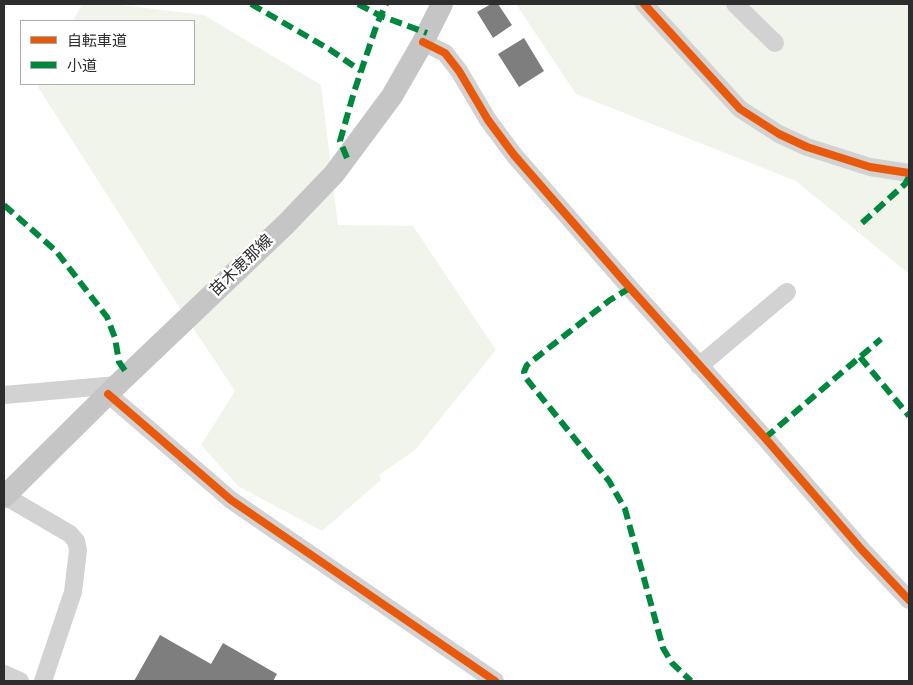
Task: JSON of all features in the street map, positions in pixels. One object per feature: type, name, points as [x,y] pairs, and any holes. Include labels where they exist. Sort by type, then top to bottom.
[{"type":"main road","name":"苗木恵那線","points":[[5,496],[112,390],[286,224],[334,174],[392,96],[442,4]]},
{"type":"street","points":[[644,4],[740,109],[780,134],[808,148],[870,167],[909,173]]},
{"type":"street","points":[[735,4],[775,43]]},
{"type":"street","points":[[423,42],[445,53],[459,72],[488,120],[514,155],[862,550],[909,600]]},
{"type":"street","points":[[699,366],[787,292]]},
{"type":"street","points":[[4,395],[112,390],[231,500],[495,681]]},
{"type":"street","points":[[5,496],[70,534],[76,541],[78,550],[73,592],[42,681]]},
{"type":"street","points":[[4,674],[20,681]]},
{"type":"shaded area","points":[[82,4],[113,4],[204,15],[321,85],[338,225],[413,226],[496,350],[415,450],[379,475],[381,480],[322,531],[238,486],[201,445],[235,391],[38,87],[39,85],[195,85],[195,20],[74,20]]},
{"type":"shaded area","points":[[516,4],[909,4],[909,274],[796,181],[576,94]]},
{"type":"building","points":[[491,4],[498,4],[512,25],[493,38],[477,12]]},
{"type":"building","points":[[524,38],[544,71],[519,87],[498,54]]},
{"type":"building","points":[[160,635],[211,664],[223,643],[277,674],[273,681],[134,681]]},
{"type":"marked path","points":[[251,4],[329,49],[361,71]]},
{"type":"marked path","points":[[358,4],[381,16],[427,33]]},
{"type":"marked path","points":[[347,158],[340,141],[354,92],[377,24],[386,4]]},
{"type":"marked path","points":[[862,223],[905,184],[909,177]]},
{"type":"marked path","points":[[4,205],[56,251],[107,317],[115,338],[119,362],[128,375]]},
{"type":"marked path","points":[[630,288],[610,300],[527,365],[524,372],[525,377],[609,481],[625,509],[663,648],[672,663],[691,681]]},
{"type":"marked path","points":[[765,438],[881,339]]},
{"type":"marked path","points":[[860,357],[909,416]]},
{"type":"cycle path","points":[[644,4],[740,109],[779,134],[807,147],[870,167],[909,173]]},
{"type":"cycle path","points":[[423,42],[445,53],[459,71],[488,120],[514,155],[862,550],[909,600]]},
{"type":"cycle path","points":[[108,394],[231,500],[495,681]]}]
